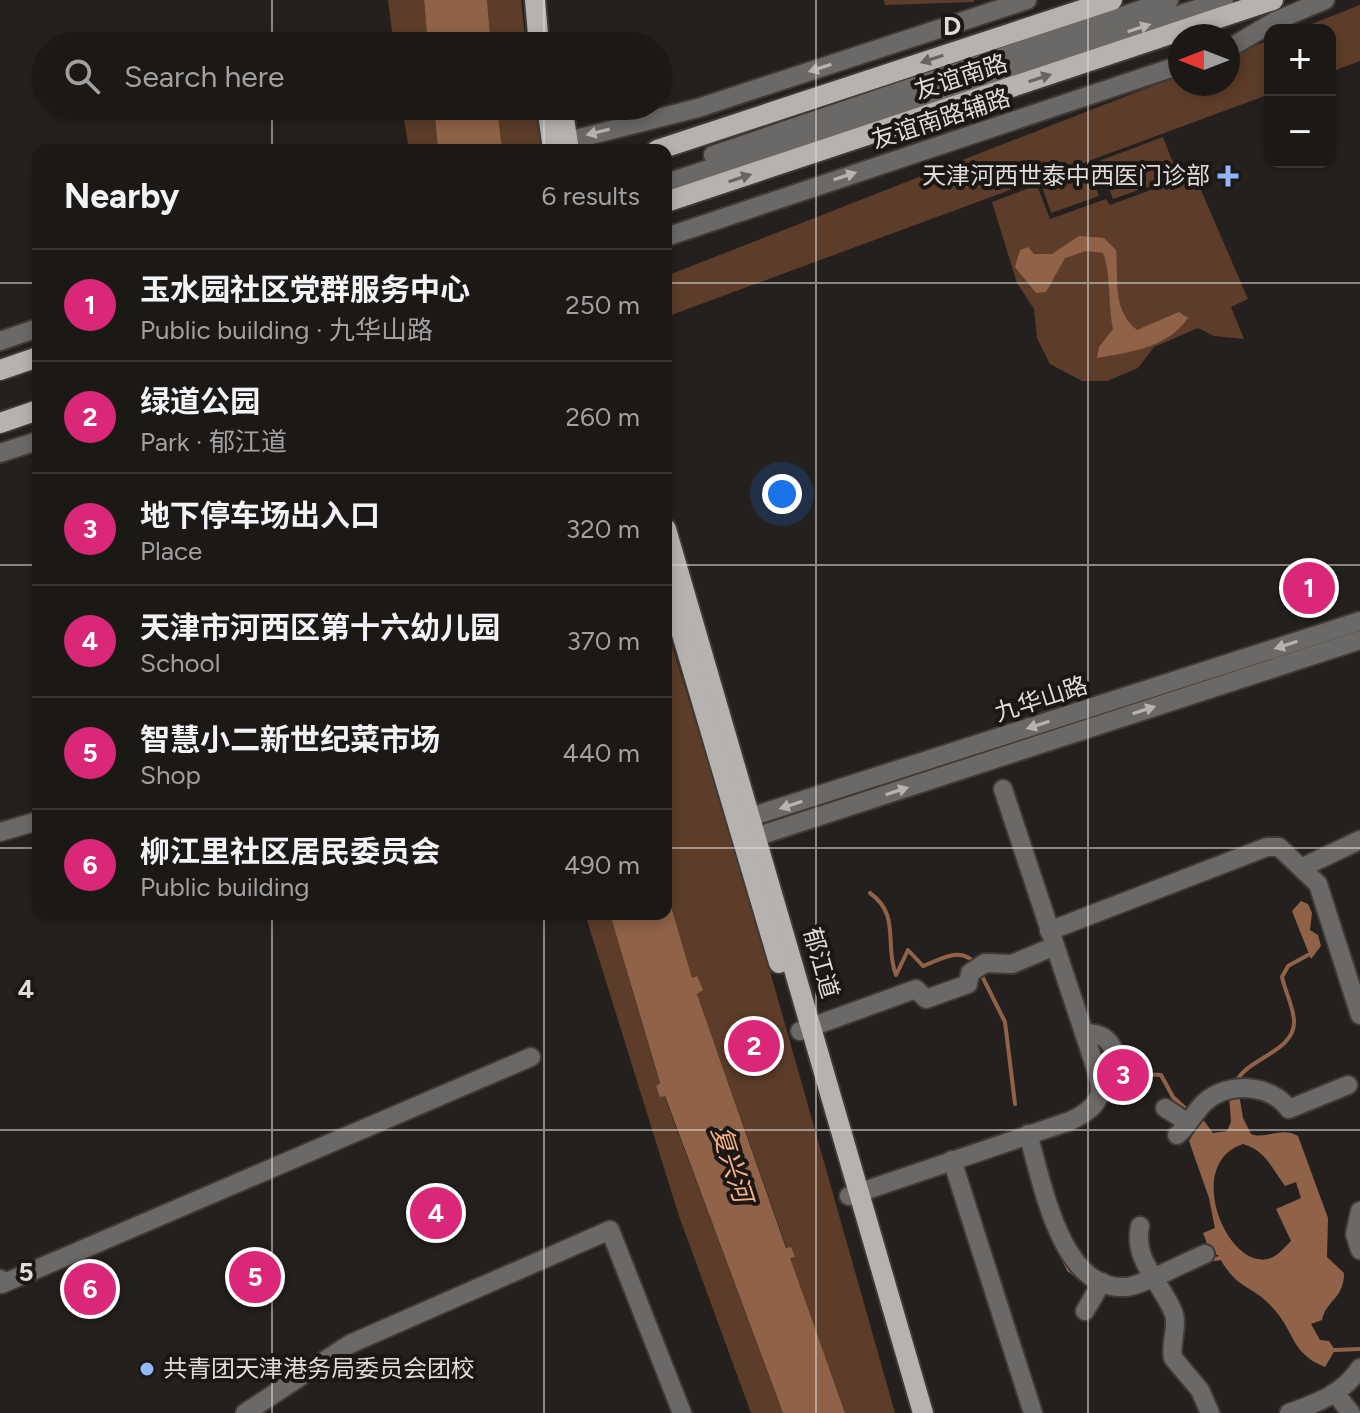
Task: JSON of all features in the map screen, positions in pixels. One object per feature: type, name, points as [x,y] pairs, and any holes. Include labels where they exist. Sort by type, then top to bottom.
[{"type":"main road","points":[[535,0],[538,32]]},
{"type":"main road","points":[[549,0],[552,32]]},
{"type":"main road","name":"友谊南路","points":[[672,145],[1112,0]]},
{"type":"main road","name":"友谊南路","points":[[672,200],[1273,0]]},
{"type":"main road","points":[[552,120],[559,144]]},
{"type":"main road","points":[[560,144],[561,120]]},
{"type":"main road","points":[[0,370],[32,359]]},
{"type":"main road","points":[[0,423],[32,412]]},
{"type":"main road","name":"郁江道","points":[[672,551],[747,829],[923,1413]]},
{"type":"main road","name":"郁江道","points":[[672,598],[747,829]]},
{"type":"main road","name":"郁江道","points":[[855,1194],[912,1413]]},
{"type":"street","points":[[672,115],[1027,0]]},
{"type":"street","points":[[672,168],[1169,0]]},
{"type":"street","points":[[672,181],[1224,0]]},
{"type":"street","points":[[1240,42],[1275,21],[1325,0]]},
{"type":"street","name":"友谊南路辅路","points":[[672,235],[1168,69]]},
{"type":"street","points":[[567,144],[654,120]]},
{"type":"street","points":[[0,341],[32,330]]},
{"type":"street","points":[[0,453],[32,443]]},
{"type":"street","name":"九华山路","points":[[747,829],[1360,621]]},
{"type":"street","name":"九华山路","points":[[747,829],[1360,640]]},
{"type":"street","points":[[855,1194],[1086,1113],[1100,1098],[1101,1088],[1084,1033],[1003,789]]},
{"type":"street","points":[[0,832],[32,823]]},
{"type":"street","points":[[1301,868],[1360,840]]},
{"type":"street","points":[[806,1029],[916,989],[926,999],[968,984],[979,966],[1012,964],[1052,938],[1267,847],[1279,847],[1318,884],[1360,1015]]},
{"type":"street","points":[[1084,1033],[1096,1033],[1107,1039],[1115,1053]]},
{"type":"street","points":[[1,1283],[531,1057]]},
{"type":"street","points":[[1165,1108],[1187,1122],[1217,1093],[1235,1089],[1278,1095],[1289,1109],[1348,1085]]},
{"type":"street","points":[[1028,1134],[1051,1213],[1094,1297],[1154,1281],[1205,1254]]},
{"type":"street","points":[[952,1160],[1033,1413]]},
{"type":"street","points":[[1360,1211],[1355,1234],[1360,1250]]},
{"type":"street","points":[[1140,1226],[1138,1246],[1175,1316],[1173,1358],[1200,1390],[1210,1413]]},
{"type":"street","points":[[245,1413],[350,1344],[610,1230],[682,1413]]},
{"type":"street","points":[[1289,1413],[1335,1393],[1360,1368]]},
{"type":"street","points":[[1335,1393],[1351,1413]]},
{"type":"shaded area","points":[[388,0],[424,0],[427,32],[392,32]]},
{"type":"shaded area","points":[[487,0],[521,0],[524,32],[490,32]]},
{"type":"shaded area","points":[[884,0],[974,0],[974,2],[885,5]]},
{"type":"shaded area","points":[[1360,5],[1360,61],[1336,70],[1336,24],[1311,24]]},
{"type":"shaded area","points":[[1264,42],[1264,96],[672,315],[672,274],[1168,80],[1168,96],[1240,96],[1240,51]]},
{"type":"shaded area","points":[[404,120],[435,120],[437,144],[408,144]]},
{"type":"shaded area","points":[[499,120],[537,120],[541,144],[501,144]]},
{"type":"shaded area","points":[[1163,137],[1178,176],[1113,199],[1099,161]]},
{"type":"shaded area","points":[[1089,167],[1099,196],[1051,213],[1041,183]]},
{"type":"shaded area","points":[[1194,174],[1248,299],[1231,307],[1244,339],[1214,336],[1198,328],[1154,347],[1138,368],[1107,381],[1082,381],[1050,364],[1037,338],[1034,309],[1017,283],[992,202],[1037,185],[1050,219],[1106,199],[1110,205]]},
{"type":"shaded area","points":[[672,646],[736,851],[895,1413],[845,1413],[789,1258],[791,1247],[787,1249],[697,994],[697,976],[692,979],[672,910]]},
{"type":"shaded area","points":[[587,920],[612,920],[660,1084],[656,1086],[664,1095],[783,1413],[751,1413],[679,1216]]},
{"type":"water","points":[[424,0],[487,0],[490,32],[427,32]]},
{"type":"water","points":[[435,120],[499,120],[501,144],[437,144]]},
{"type":"water","points":[[1079,236],[1104,238],[1116,250],[1120,303],[1123,313],[1137,330],[1179,312],[1188,318],[1180,328],[1147,347],[1097,358],[1099,347],[1113,329],[1103,253],[1086,251],[1065,258],[1046,292],[1036,293],[1015,267],[1020,250],[1028,247],[1034,254],[1052,254]]},
{"type":"water","points":[[1301,901],[1308,904],[1312,913],[1310,930],[1318,935],[1321,946],[1311,959],[1292,911]]},
{"type":"water","name":"复兴河","points":[[672,910],[692,978],[697,976],[703,990],[697,994],[786,1248],[791,1247],[795,1257],[790,1258],[845,1413],[783,1413],[665,1096],[660,1097],[656,1086],[660,1083],[612,920],[672,920]]},
{"type":"water","points":[[1239,1094],[1243,1118],[1251,1134],[1286,1132],[1298,1136],[1328,1218],[1327,1257],[1344,1273],[1341,1288],[1322,1320],[1311,1324],[1320,1340],[1329,1341],[1335,1350],[1325,1367],[1305,1355],[1272,1307],[1238,1281],[1218,1255],[1211,1254],[1203,1233],[1215,1228],[1209,1198],[1189,1141],[1202,1118],[1213,1133],[1227,1131],[1231,1122],[1229,1096]],"holes":[[[1243,1144],[1267,1160],[1285,1186],[1296,1182],[1301,1198],[1276,1209],[1291,1241],[1273,1257],[1257,1259],[1241,1251],[1228,1236],[1214,1194],[1215,1173],[1225,1155]]]},
{"type":"waterway","points":[[870,893],[880,902],[889,921],[896,975],[908,950],[923,966],[957,955],[963,955],[975,963]]},
{"type":"waterway","points":[[1236,1082],[1250,1066],[1280,1047],[1293,1031],[1293,1015],[1282,977],[1288,966],[1308,955]]},
{"type":"waterway","points":[[981,974],[1005,1022],[1015,1104]]},
{"type":"waterway","points":[[1144,1074],[1161,1075],[1173,1097],[1189,1112]]},
{"type":"waterway","points":[[1056,1245],[1069,1270],[1093,1288]]},
{"type":"waterway","points":[[1208,1260],[1221,1258]]},
{"type":"waterway","points":[[1105,1292],[1128,1295]]},
{"type":"waterway","points":[[1335,1350],[1360,1349]]},
{"type":"place","name":"天津河西世泰中西医门诊部","points":[[1228,176]]},
{"type":"place","name":"玉水园社区党群服务中心","points":[[1309,588]]},
{"type":"place","name":"绿道公园","points":[[754,1046]]},
{"type":"place","name":"地下停车场出入口","points":[[1123,1075]]},
{"type":"place","name":"天津市河西区第十六幼儿园","points":[[436,1213]]},
{"type":"place","name":"智慧小二新世纪菜市场","points":[[255,1277]]},
{"type":"place","name":"柳江里社区居民委员会","points":[[90,1289]]},
{"type":"place","name":"共青团天津港务局委员会团校","points":[[147,1369]]}]
